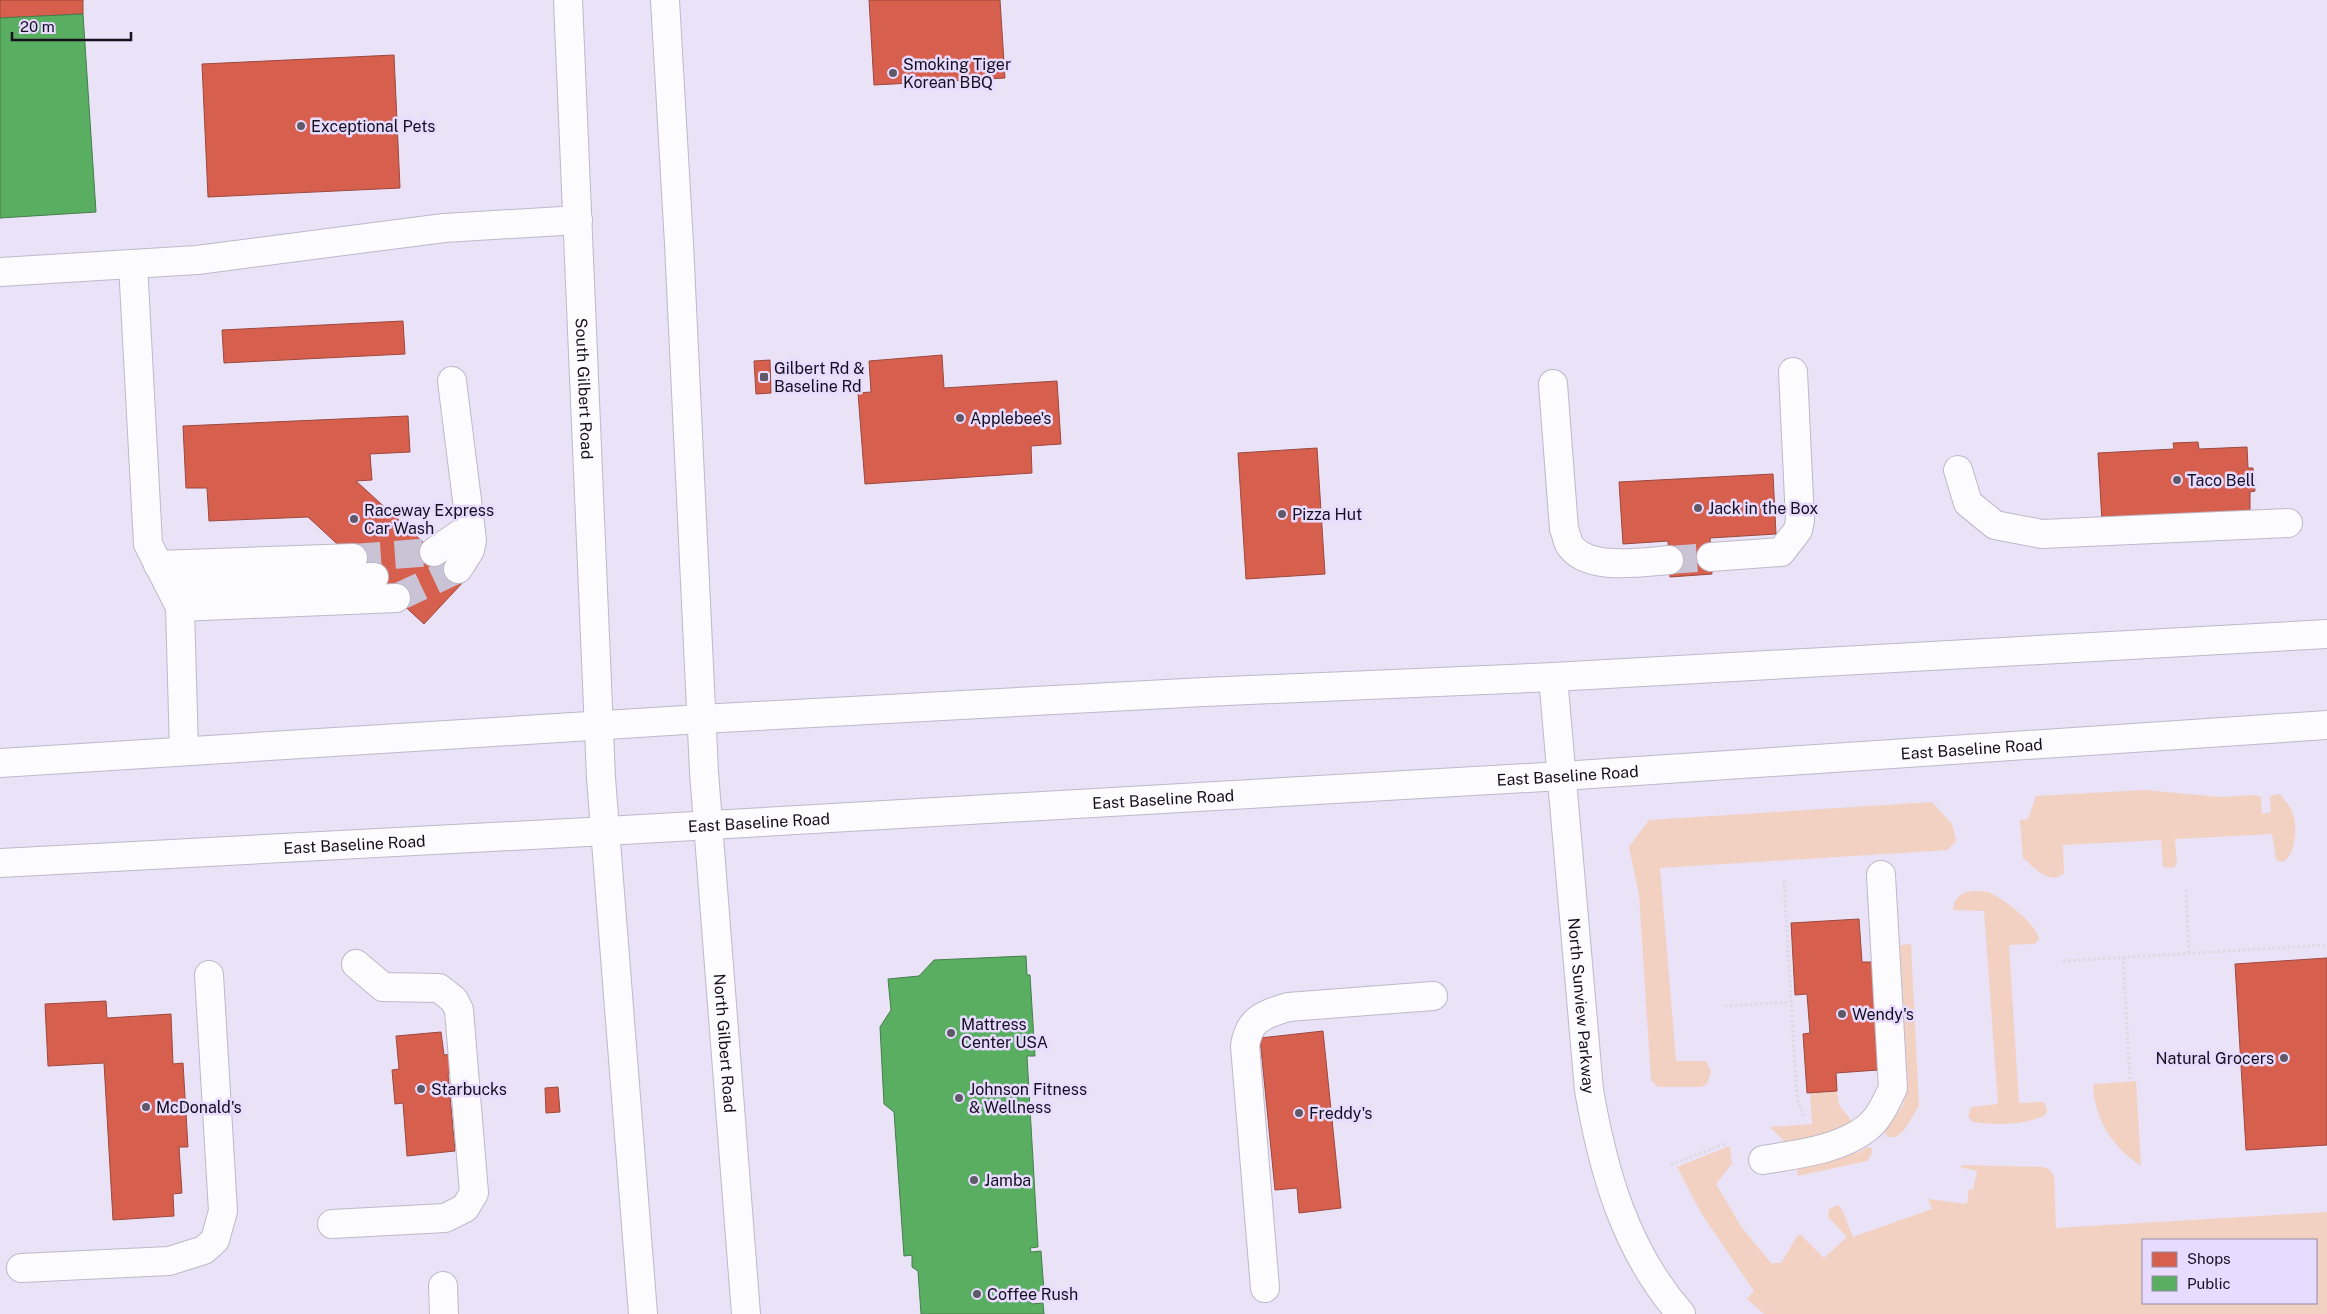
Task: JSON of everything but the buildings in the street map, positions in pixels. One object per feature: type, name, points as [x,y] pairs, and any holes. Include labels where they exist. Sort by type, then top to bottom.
[{"type":"main road","name":"South Gilbert Road","points":[[568,0],[602,778],[606,831]]},
{"type":"main road","points":[[665,0],[701,718]]},
{"type":"main road","points":[[0,272],[197,260],[444,228],[578,220]]},
{"type":"main road","points":[[133,264],[148,544],[169,586],[184,751]]},
{"type":"main road","points":[[1711,557],[1781,552],[1798,530],[1800,520],[1793,372]]},
{"type":"main road","points":[[452,381],[456,553]]},
{"type":"main road","points":[[1553,384],[1564,529],[1570,544],[1581,554],[1613,564],[1669,560]]},
{"type":"main road","points":[[1958,470],[1968,503],[1996,525],[2042,534],[2288,523]]},
{"type":"main road","points":[[169,586],[354,558]]},
{"type":"main road","points":[[169,586],[374,577]]},
{"type":"main road","points":[[169,586],[396,598]]},
{"type":"main road","points":[[0,763],[701,718],[1553,676],[2327,634]]},
{"type":"main road","name":"North Sunview Parkway","points":[[1553,676],[1589,1090],[1598,1144],[1624,1225],[1666,1298],[1681,1314]]},
{"type":"main road","name":"North Gilbert Road","points":[[701,718],[746,1314]]},
{"type":"main road","name":"East Baseline Road","points":[[0,863],[606,831],[1562,776],[2327,725]]},
{"type":"main road","points":[[606,831],[643,1314]]},
{"type":"main road","points":[[1764,1160],[1803,1153],[1837,1144],[1868,1127],[1883,1109],[1893,1088],[1881,875]]},
{"type":"main road","points":[[332,1224],[444,1218],[464,1208],[474,1192],[459,1010],[454,1000],[439,988],[383,987],[356,964]]},
{"type":"main road","points":[[21,1268],[169,1261],[204,1250],[215,1240],[223,1211],[209,975]]},
{"type":"main road","points":[[1264,1288],[1245,1046],[1247,1034],[1253,1023],[1268,1014],[1288,1007],[1432,996]]},
{"type":"main road","points":[[443,1286],[444,1314]]},
{"type":"path","points":[[1784,880],[1798,1101],[1805,1120],[1796,1120]]},
{"type":"path","points":[[2186,890],[2189,954]]},
{"type":"path","points":[[2063,961],[2327,945]]},
{"type":"path","points":[[2123,957],[2130,1079]]},
{"type":"path","points":[[1725,1006],[1791,1002]]},
{"type":"path","points":[[1671,1165],[1727,1143]]},
{"type":"shaded area","points":[[2145,790],[2219,797],[2256,795],[2261,797],[2262,814],[2271,812],[2270,796],[2280,794],[2294,816],[2295,838],[2291,853],[2283,862],[2276,860],[2272,834],[2175,839],[2177,864],[2173,868],[2163,867],[2161,840],[2063,845],[2064,873],[2053,877],[2042,874],[2023,858],[2020,820],[2028,819],[2036,796]]},
{"type":"shaded area","points":[[1932,802],[1952,824],[1956,841],[1948,850],[1660,868],[1676,1061],[1706,1061],[1711,1072],[1707,1084],[1701,1087],[1658,1087],[1651,1080],[1639,895],[1629,847],[1649,820]]},
{"type":"shaded area","points":[[1966,892],[1987,892],[1996,896],[2026,919],[2037,933],[2039,939],[2035,944],[2009,945],[2019,1103],[2044,1102],[2047,1110],[2045,1115],[2037,1119],[2019,1123],[2000,1124],[1972,1122],[1968,1116],[1971,1107],[1998,1104],[1984,911],[1953,910],[1956,899]]},
{"type":"shaded area","points":[[1911,944],[1919,1106],[1904,1130],[1896,1137],[1887,1137],[1885,1131],[1903,1105],[1908,1086],[1900,945]]},
{"type":"shaded area","points":[[2136,1081],[2141,1166],[2114,1142],[2107,1132],[2098,1111],[2093,1087],[2095,1084]]},
{"type":"shaded area","points":[[1837,1091],[1839,1105],[1855,1125],[1791,1142],[1785,1142],[1770,1127],[1812,1124],[1810,1093]]},
{"type":"shaded area","points":[[1730,1146],[1732,1164],[1716,1184],[1742,1228],[1771,1263],[1781,1263],[1798,1235],[1801,1235],[1824,1258],[1847,1237],[1828,1217],[1829,1209],[1838,1205],[1842,1209],[1853,1237],[1932,1209],[1928,1199],[1967,1204],[1969,1189],[1973,1190],[1977,1171],[1959,1167],[1964,1165],[2043,1167],[2049,1169],[2054,1176],[2056,1228],[2327,1212],[2327,1314],[1764,1314],[1747,1299],[1754,1291],[1701,1213],[1677,1167]]},
{"type":"shaded area","points":[[1867,1147],[1872,1148],[1871,1156],[1867,1161],[1798,1176],[1797,1168],[1859,1152]]},
{"type":"tunnel","points":[[353,558],[434,552]]},
{"type":"tunnel","points":[[1669,560],[1711,557]]},
{"type":"tunnel","points":[[396,598],[458,569]]},
{"type":"place","name":"Smoking Tiger Korean BBQ","points":[[893,73]]},
{"type":"place","name":"Exceptional Pets","points":[[301,126]]},
{"type":"place","name":"Gilbert Rd & Baseline Rd","points":[[764,377]]},
{"type":"place","name":"Applebee's","points":[[960,418]]},
{"type":"place","name":"Taco Bell","points":[[2177,480]]},
{"type":"place","name":"Jack in the Box","points":[[1698,508]]},
{"type":"place","name":"Pizza Hut","points":[[1282,514]]},
{"type":"place","name":"Raceway Express Car Wash","points":[[354,519]]},
{"type":"place","name":"Wendy's","points":[[1842,1014]]},
{"type":"place","name":"Mattress Center USA","points":[[951,1033]]},
{"type":"place","name":"Natural Grocers","points":[[2284,1058]]},
{"type":"place","name":"Starbucks","points":[[421,1089]]},
{"type":"place","name":"Johnson Fitness & Wellness","points":[[959,1098]]},
{"type":"place","name":"McDonald's","points":[[146,1107]]},
{"type":"place","name":"Freddy's","points":[[1299,1113]]},
{"type":"place","name":"Jamba","points":[[974,1180]]},
{"type":"place","name":"Coffee Rush","points":[[977,1294]]}]
